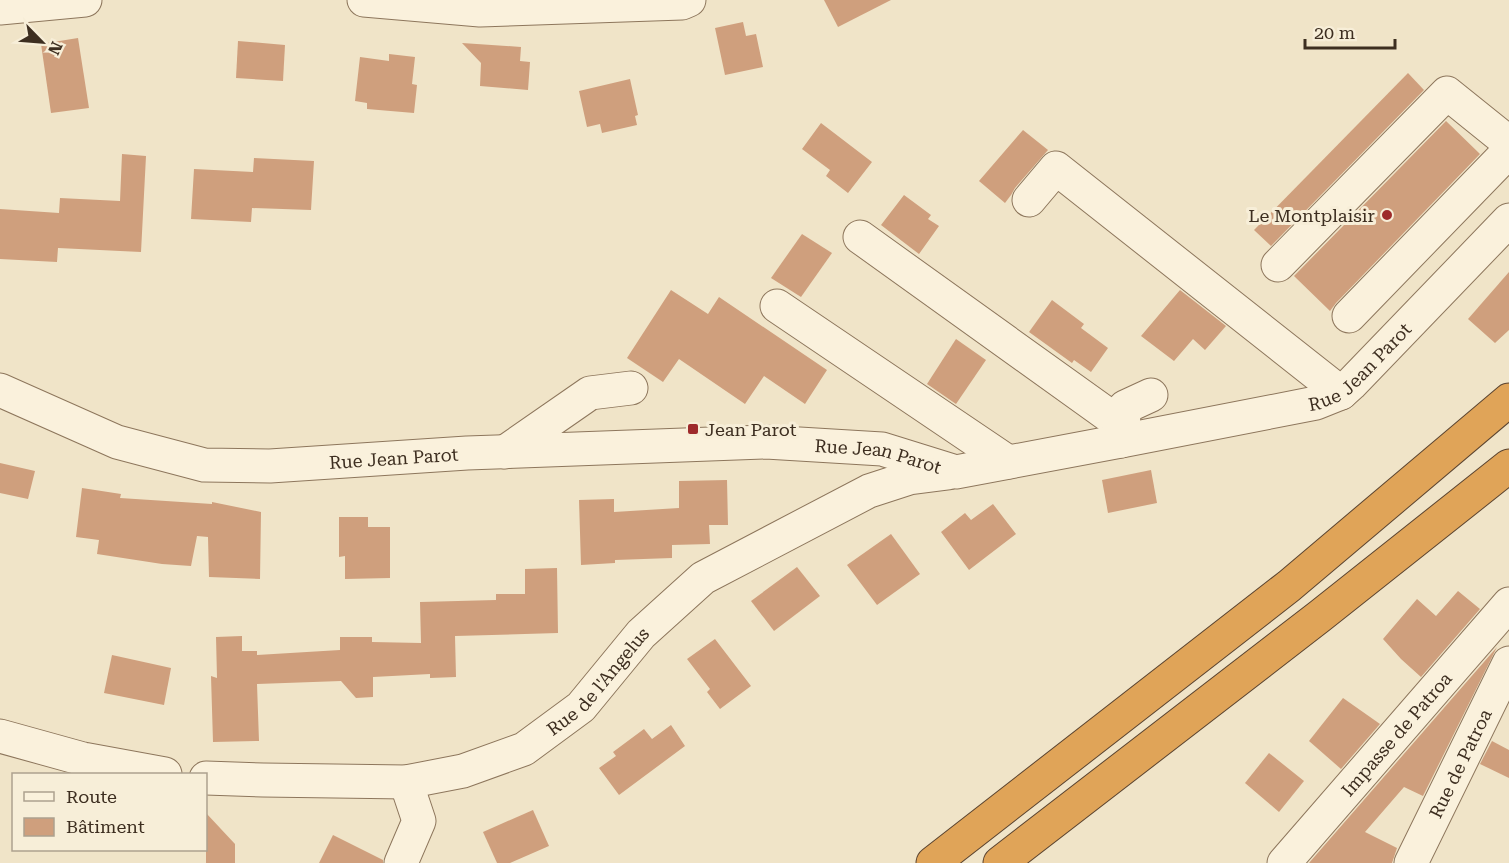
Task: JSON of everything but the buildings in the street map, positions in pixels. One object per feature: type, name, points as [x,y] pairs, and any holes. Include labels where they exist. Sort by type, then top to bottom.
[{"type":"highway","points":[[933,863],[1289,586],[1509,400]]},
{"type":"highway","points":[[1000,863],[1320,616],[1509,465]]},
{"type":"street","points":[[0,9],[85,0]]},
{"type":"street","points":[[364,0],[480,10],[682,3],[689,0]]},
{"type":"street","points":[[1278,265],[1447,93],[1509,143]]},
{"type":"street","points":[[1349,316],[1509,151]]},
{"type":"street","points":[[1029,200],[1056,168],[1341,393]]},
{"type":"street","name":"Rue Jean Parot","points":[[0,390],[117,442],[204,465],[270,466],[505,452],[793,443],[882,449],[956,472],[1008,462],[1122,433],[1316,403],[1341,393],[1509,220]]},
{"type":"street","points":[[860,237],[1122,433]]},
{"type":"street","points":[[777,306],[1008,462]]},
{"type":"street","points":[[505,452],[590,393],[631,388]]},
{"type":"street","points":[[1122,433],[1125,406],[1151,395]]},
{"type":"street","name":"Rue de l'Angelus","points":[[207,777],[274,781],[406,782],[463,771],[524,748],[581,707],[641,634],[703,578],[868,491],[909,478],[956,472]]},
{"type":"street","name":"Impasse de Patroa","points":[[1284,863],[1509,604]]},
{"type":"street","name":"Rue de Patroa","points":[[1411,863],[1509,663]]},
{"type":"street","points":[[0,736],[83,759],[160,773]]},
{"type":"street","points":[[401,863],[419,821],[406,782]]},
{"type":"place","name":"Le Montplaisir","points":[[1387,215]]},
{"type":"place","name":"Jean Parot","points":[[693,429]]}]
